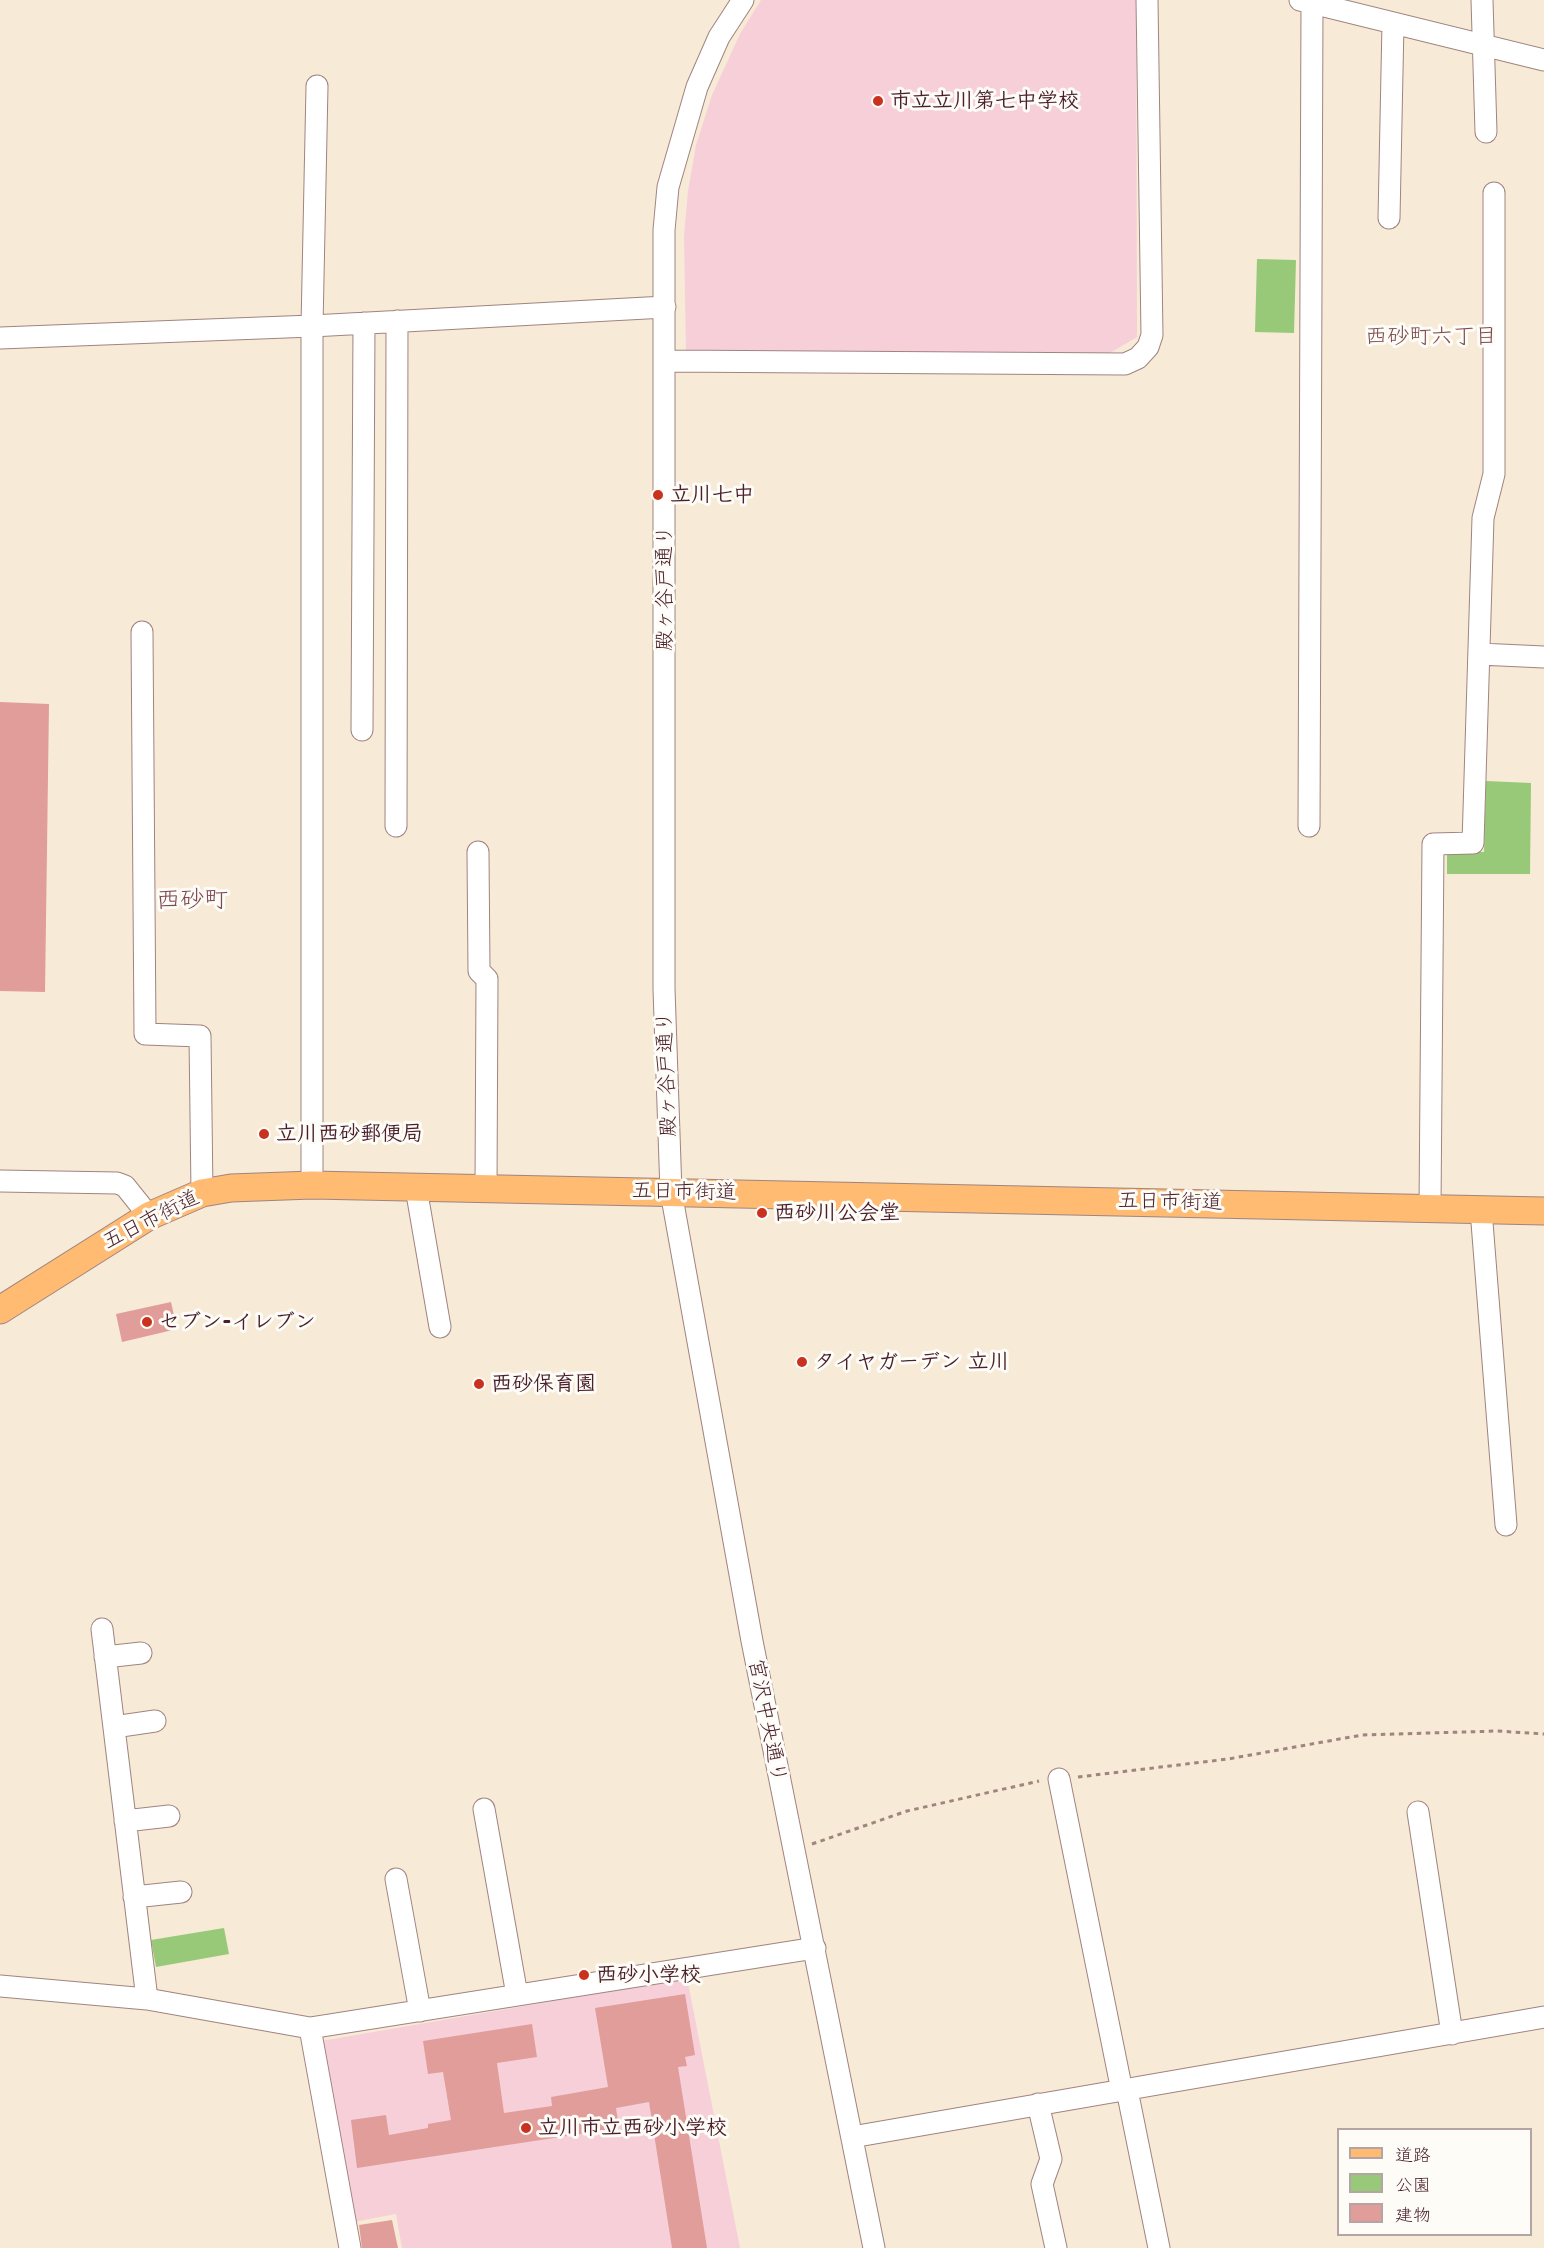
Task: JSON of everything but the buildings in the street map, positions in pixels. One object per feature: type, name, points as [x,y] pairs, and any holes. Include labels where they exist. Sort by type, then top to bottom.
[{"type":"main road","name":"五日市街道","points":[[0,1310],[149,1216],[202,1193],[231,1188],[312,1185],[1544,1211]]},
{"type":"street","name":"殿ヶ谷戸通り","points":[[671,1192],[664,989],[666,361],[664,230],[668,187],[679,142],[697,87],[719,37],[743,0]]},
{"type":"street","points":[[666,361],[1125,364],[1138,358],[1148,347],[1152,335],[1148,0]]},
{"type":"street","points":[[1482,0],[1486,132]]},
{"type":"street","points":[[1310,826],[1306,1],[1358,7],[1393,23],[1482,47],[1544,60]]},
{"type":"street","points":[[1389,218],[1393,23]]},
{"type":"street","points":[[312,1185],[312,326],[316,86]]},
{"type":"street","points":[[1430,1208],[1433,844],[1473,843],[1483,518],[1494,474],[1494,193]]},
{"type":"street","points":[[0,338],[312,326],[665,307]]},
{"type":"street","points":[[396,826],[397,321]]},
{"type":"street","points":[[362,730],[364,323]]},
{"type":"street","points":[[142,632],[145,1034],[200,1036],[202,1193]]},
{"type":"street","points":[[1479,654],[1544,657]]},
{"type":"street","points":[[363,659],[396,660]]},
{"type":"street","points":[[478,852],[479,971],[487,979],[486,1189]]},
{"type":"street","points":[[0,1180],[117,1183],[125,1186],[149,1216]]},
{"type":"street","points":[[416,1188],[440,1327]]},
{"type":"street","name":"宮沢中央通り","points":[[671,1192],[747,1618],[874,2248]]},
{"type":"street","points":[[1482,1210],[1506,1525]]},
{"type":"street","points":[[102,1629],[147,1999]]},
{"type":"street","points":[[105,1657],[141,1653]]},
{"type":"street","points":[[114,1727],[155,1721]]},
{"type":"street","points":[[1059,1779],[1159,2248]]},
{"type":"street","points":[[484,1809],[517,1995]]},
{"type":"street","points":[[1418,1812],[1425,1903],[1452,2034]]},
{"type":"street","points":[[125,1821],[169,1816]]},
{"type":"street","points":[[396,1879],[410,1911],[420,2011]]},
{"type":"street","points":[[134,1897],[181,1892]]},
{"type":"street","points":[[0,1986],[147,1999],[310,2028],[815,1948]]},
{"type":"street","points":[[852,2138],[1544,2018]]},
{"type":"street","points":[[310,2028],[350,2248]]},
{"type":"street","points":[[1038,2104],[1051,2159],[1042,2184],[1056,2248]]},
{"type":"path","points":[[793,1850],[907,1811],[1022,1783],[1228,1759],[1362,1735],[1497,1731],[1544,1734]]},
{"type":"shaded area","points":[[761,0],[1136,0],[1137,337],[1110,353],[686,352],[684,236],[688,191],[696,145],[712,95],[740,34]]},
{"type":"shaded area","name":"立川市立西砂小学校","points":[[687,1978],[740,2248],[402,2248],[396,2214],[353,2222],[321,2041]]},
{"type":"green space","points":[[1257,259],[1296,260],[1294,333],[1255,332]]},
{"type":"green space","points":[[1486,781],[1531,783],[1530,874],[1447,874],[1447,852],[1484,852]]},
{"type":"green space","points":[[224,1928],[229,1954],[156,1967],[151,1940]]},
{"type":"place","name":"市立立川第七中学校","points":[[878,101]]},
{"type":"place","name":"立川七中","points":[[658,495]]},
{"type":"place","name":"立川西砂郵便局","points":[[264,1134]]},
{"type":"place","name":"西砂川公会堂","points":[[762,1213]]},
{"type":"place","name":"セブン-イレブン","points":[[147,1322]]},
{"type":"place","name":"タイヤガーデン 立川","points":[[802,1362]]},
{"type":"place","name":"西砂保育園","points":[[479,1384]]},
{"type":"place","name":"西砂小学校","points":[[584,1975]]},
{"type":"place","name":"立川市立西砂小学校","points":[[526,2128]]},
{"type":"district","name":"西砂町六丁目","points":[[1431,337]]},
{"type":"district","name":"西砂町","points":[[192,900]]}]
